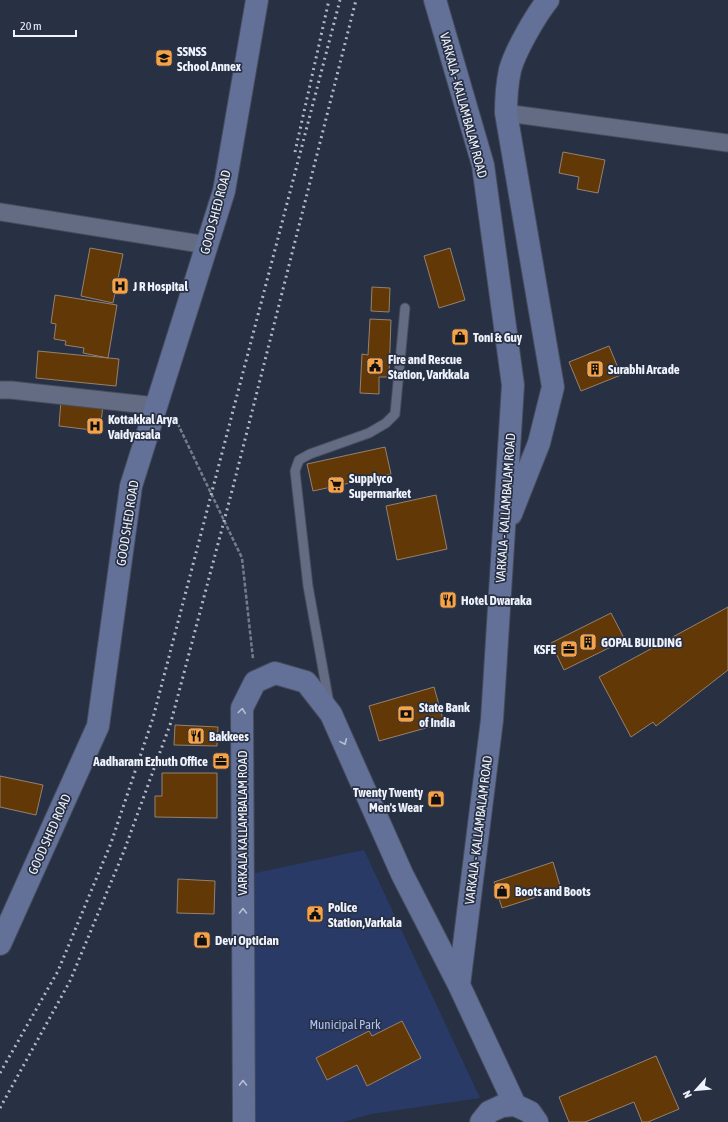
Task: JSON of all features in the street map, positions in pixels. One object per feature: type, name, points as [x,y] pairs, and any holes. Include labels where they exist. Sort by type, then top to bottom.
[{"type":"main road","name":"GOOD SHED ROAD","points":[[0,944],[98,726],[131,486],[224,190],[257,0]]},
{"type":"main road","name":"VARKALA - KALLAMBALAM ROAD","points":[[435,0],[483,164],[513,384],[492,720],[458,985]]},
{"type":"main road","points":[[503,534],[539,443],[553,387],[506,113],[510,69],[534,20],[548,0]]},
{"type":"main road","points":[[255,682],[275,673],[306,682],[332,714],[402,874],[458,985],[515,1105]]},
{"type":"main road","name":"VARKALA KALLAMBALAM ROAD","points":[[244,1122],[242,708],[255,682]]},
{"type":"main road","points":[[481,1122],[489,1112],[502,1106],[515,1105],[530,1112],[537,1122]]},
{"type":"street","points":[[506,113],[728,143]]},
{"type":"street","points":[[0,212],[207,245]]},
{"type":"street","points":[[0,390],[159,398]]},
{"type":"lane","points":[[332,714],[308,586],[295,471],[299,460],[310,454],[369,432],[386,423],[395,414],[405,308]]},
{"type":"path","points":[[159,398],[242,558],[255,682]]},
{"type":"green space","name":"Municipal Park","points":[[364,850],[480,1098],[371,1114],[343,1122],[252,1122],[255,873]]},
{"type":"building","points":[[563,152],[605,160],[598,193],[577,189],[579,177],[559,173]]},
{"type":"building","points":[[90,248],[123,254],[113,303],[81,296]]},
{"type":"building","points":[[450,248],[465,300],[439,308],[424,256]]},
{"type":"building","points":[[372,287],[390,288],[389,312],[371,311]]},
{"type":"building","points":[[55,295],[117,305],[108,358],[83,353],[84,348],[65,345],[66,341],[54,339],[56,324],[51,323]]},
{"type":"building","name":"Fire and Rescue Station, Varkkala","points":[[370,319],[391,320],[389,377],[379,377],[379,394],[360,393],[362,354],[368,355]]},
{"type":"building","name":"Surabhi Arcade","points":[[609,346],[621,375],[581,391],[569,362]]},
{"type":"building","points":[[38,351],[119,359],[116,386],[36,378]]},
{"type":"building","points":[[61,400],[103,405],[100,431],[59,426]]},
{"type":"building","points":[[385,447],[391,474],[313,491],[307,464]]},
{"type":"building","points":[[436,495],[447,549],[397,560],[386,506]]},
{"type":"building","points":[[728,607],[728,670],[656,726],[653,722],[631,737],[599,677]]},
{"type":"building","name":"GOPAL BUILDING","points":[[611,613],[625,640],[564,670],[551,643]]},
{"type":"building","name":"State Bank of India","points":[[434,687],[444,723],[379,741],[369,706]]},
{"type":"building","name":"Bakkees","points":[[175,725],[218,727],[217,746],[174,745]]},
{"type":"building","points":[[162,773],[217,773],[217,818],[155,817],[155,796],[162,796]]},
{"type":"building","points":[[0,776],[43,785],[36,815],[0,807]]},
{"type":"building","points":[[553,862],[561,889],[502,908],[494,882]]},
{"type":"building","points":[[178,879],[215,881],[214,914],[177,913]]},
{"type":"building","points":[[402,1021],[421,1058],[367,1086],[357,1065],[327,1080],[316,1058],[369,1031],[372,1036]]},
{"type":"building","points":[[656,1056],[679,1109],[648,1122],[642,1122],[634,1102],[585,1122],[569,1122],[559,1097]]},
{"type":"railway","points":[[295,152],[329,0]]},
{"type":"railway","points":[[0,1073],[58,971],[111,843],[153,718],[340,0]]},
{"type":"railway","points":[[0,1108],[70,981],[124,851],[171,722],[233,487],[356,0]]},
{"type":"place","name":"SSNSS School Annex","points":[[164,58]]},
{"type":"place","name":"J R Hospital","points":[[120,286]]},
{"type":"place","name":"Toni & Guy","points":[[460,337]]},
{"type":"place","name":"Fire and Rescue Station, Varkkala","points":[[375,366]]},
{"type":"place","name":"Surabhi Arcade","points":[[595,369]]},
{"type":"place","name":"Kottakkal Arya Vaidyasala","points":[[95,426]]},
{"type":"place","name":"Supplyco Supermarket","points":[[336,485]]},
{"type":"place","name":"Hotel Dwaraka","points":[[448,600]]},
{"type":"place","name":"GOPAL BUILDING","points":[[588,642]]},
{"type":"place","name":"KSFE","points":[[569,649]]},
{"type":"place","name":"State Bank of India","points":[[406,714]]},
{"type":"place","name":"Bakkees","points":[[196,736]]},
{"type":"place","name":"Aadharam Ezhuth Office","points":[[221,761]]},
{"type":"place","name":"Twenty Twenty Men's Wear","points":[[436,799]]},
{"type":"place","name":"Boots and Boots","points":[[502,891]]},
{"type":"place","name":"Police Station,Varkala","points":[[315,914]]},
{"type":"place","name":"Devi Optician","points":[[202,940]]}]
